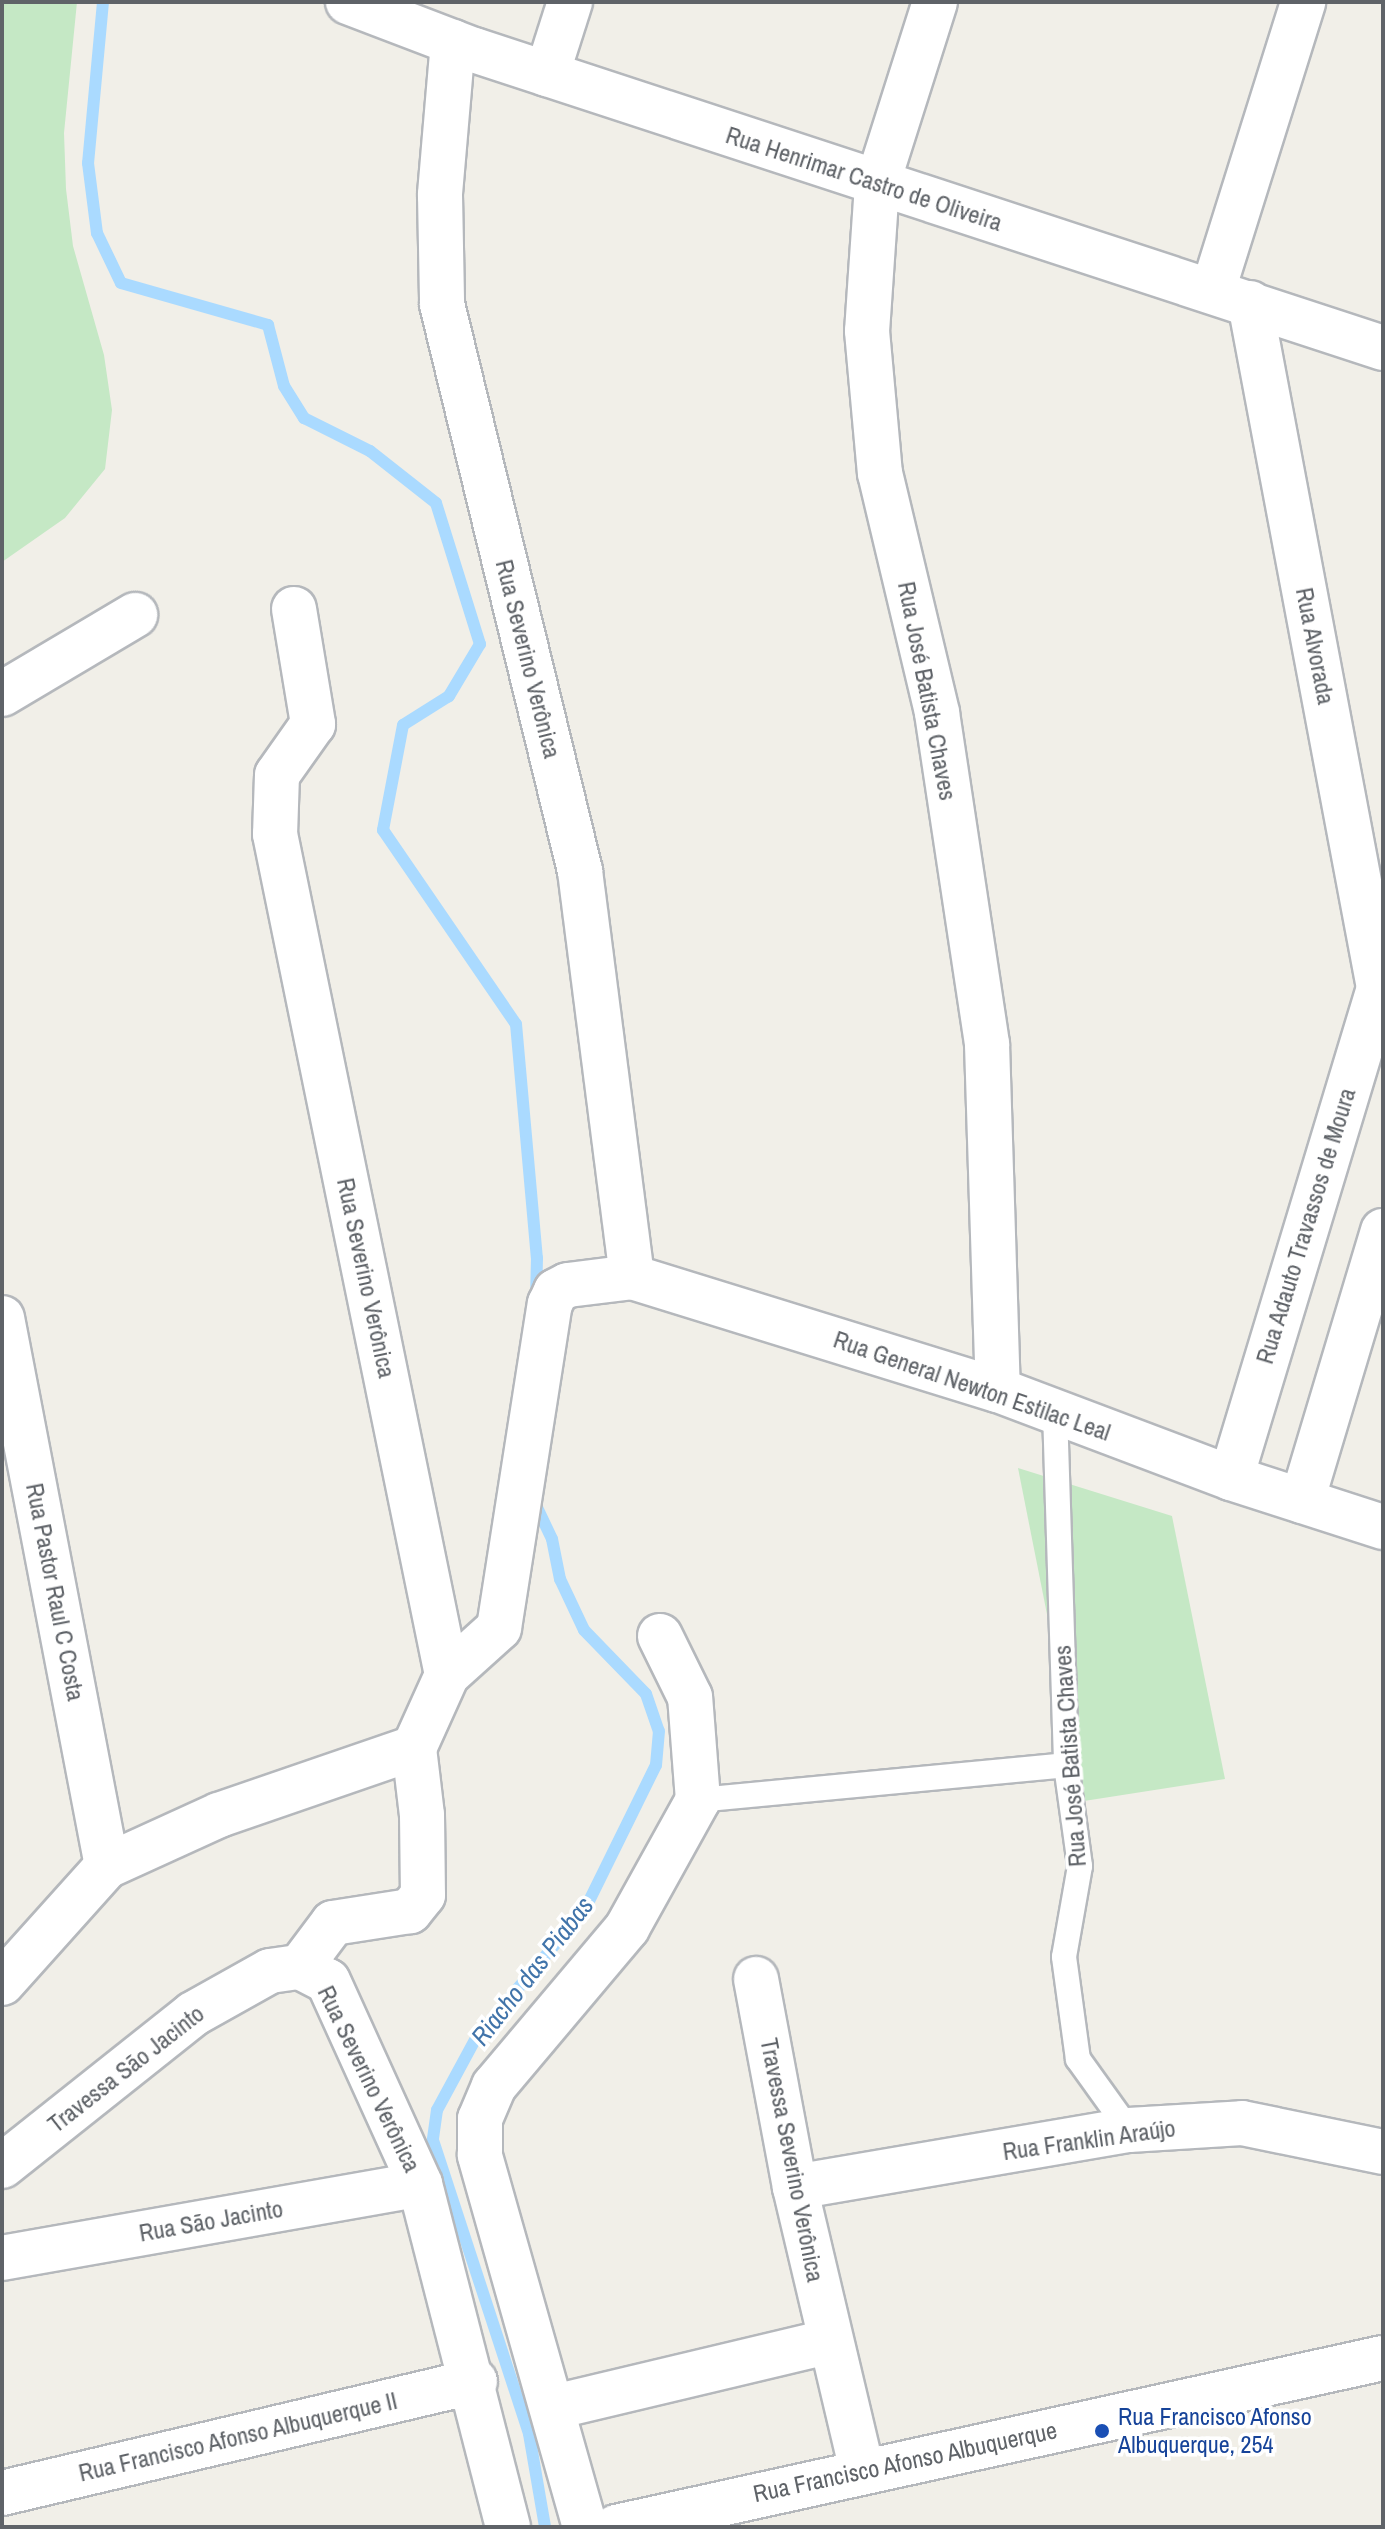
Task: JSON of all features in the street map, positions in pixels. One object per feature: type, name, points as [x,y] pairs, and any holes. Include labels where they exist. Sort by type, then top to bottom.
[{"type":"street","name":"Rua Henrimar Castro de Oliveira","points":[[348,2],[453,42],[877,185],[1383,348]]},
{"type":"street","points":[[547,74],[570,2]]},
{"type":"street","name":"Rua José Batista Chaves","points":[[935,2],[877,185],[867,331],[880,473],[937,713],[987,1044],[998,1390]]},
{"type":"street","name":"Rua Alvorada","points":[[1303,2],[1232,297],[1381,981]]},
{"type":"street","name":"Rua Severino Verônica","points":[[453,42],[440,195],[442,304],[580,871],[632,1277]]},
{"type":"street","name":"Rua Severino Verônica","points":[[294,609],[313,724],[277,775],[275,834],[447,1675]]},
{"type":"street","points":[[2,694],[135,615]]},
{"type":"street","name":"Rua Adauto Travassos de Moura","points":[[1231,1478],[1381,981]]},
{"type":"street","points":[[1302,1501],[1383,1231]]},
{"type":"street","name":"Rua General Newton Estilac Leal","points":[[447,1675],[499,1628],[556,1291],[632,1277],[998,1390],[1231,1478],[1383,1527]]},
{"type":"street","name":"Rua Pastor Raul C Costa","points":[[2,1318],[107,1866]]},
{"type":"street","points":[[585,2527],[554,2407],[480,2155],[480,2119],[494,2086],[627,1928],[698,1800],[690,1697],[660,1636]]},
{"type":"street","points":[[2,1983],[107,1866],[219,1815],[414,1748],[447,1675]]},
{"type":"street","name":"Rua Severino Verônica","points":[[414,1748],[422,1815],[423,1895],[410,1911],[333,1923],[300,1967],[328,1981],[420,2184],[475,2381],[508,2527]]},
{"type":"street","name":"Travessa São Jacinto","points":[[2,2166],[193,2014],[270,1971],[300,1967]]},
{"type":"street","name":"Travessa Severino Verônica","points":[[756,1979],[795,2187],[862,2471]]},
{"type":"street","name":"Rua Franklin Araújo","points":[[795,2187],[1129,2130],[1242,2123],[1383,2152]]},
{"type":"street","name":"Rua São Jacinto","points":[[2,2258],[420,2184]]},
{"type":"street","points":[[554,2407],[830,2341]]},
{"type":"street","name":"Rua Francisco Afonso Albuquerque","points":[[616,2527],[1383,2358]]},
{"type":"street","name":"Rua Francisco Afonso Albuquerque II","points":[[2,2493],[475,2381]]},
{"type":"lane","name":"Rua José Batista Chaves","points":[[1055,1411],[1066,1765],[1080,1866],[1064,1957],[1078,2059],[1129,2130]]},
{"type":"lane","points":[[698,1800],[1066,1765]]},
{"type":"green space","points":[[2,2],[77,2],[64,133],[66,189],[73,246],[104,355],[112,410],[105,469],[65,518],[2,562]]},
{"type":"green space","points":[[1018,1468],[1172,1516],[1225,1779],[1084,1801]]},
{"type":"waterway","points":[[103,2],[88,163],[97,233],[121,283],[268,325],[284,386],[304,418],[370,451],[436,503],[480,644],[449,696],[403,725],[383,830],[516,1024],[537,1258],[536,1298]]},
{"type":"waterway","name":"Riacho das Piabas","points":[[533,1499],[552,1539],[560,1579],[584,1630],[646,1694],[659,1731],[656,1765],[585,1909],[476,2038],[437,2110],[433,2140],[529,2434],[545,2527]]},
{"type":"place","name":"Rua Francisco Afonso Albuquerque, 254","points":[[1102,2431]]}]
